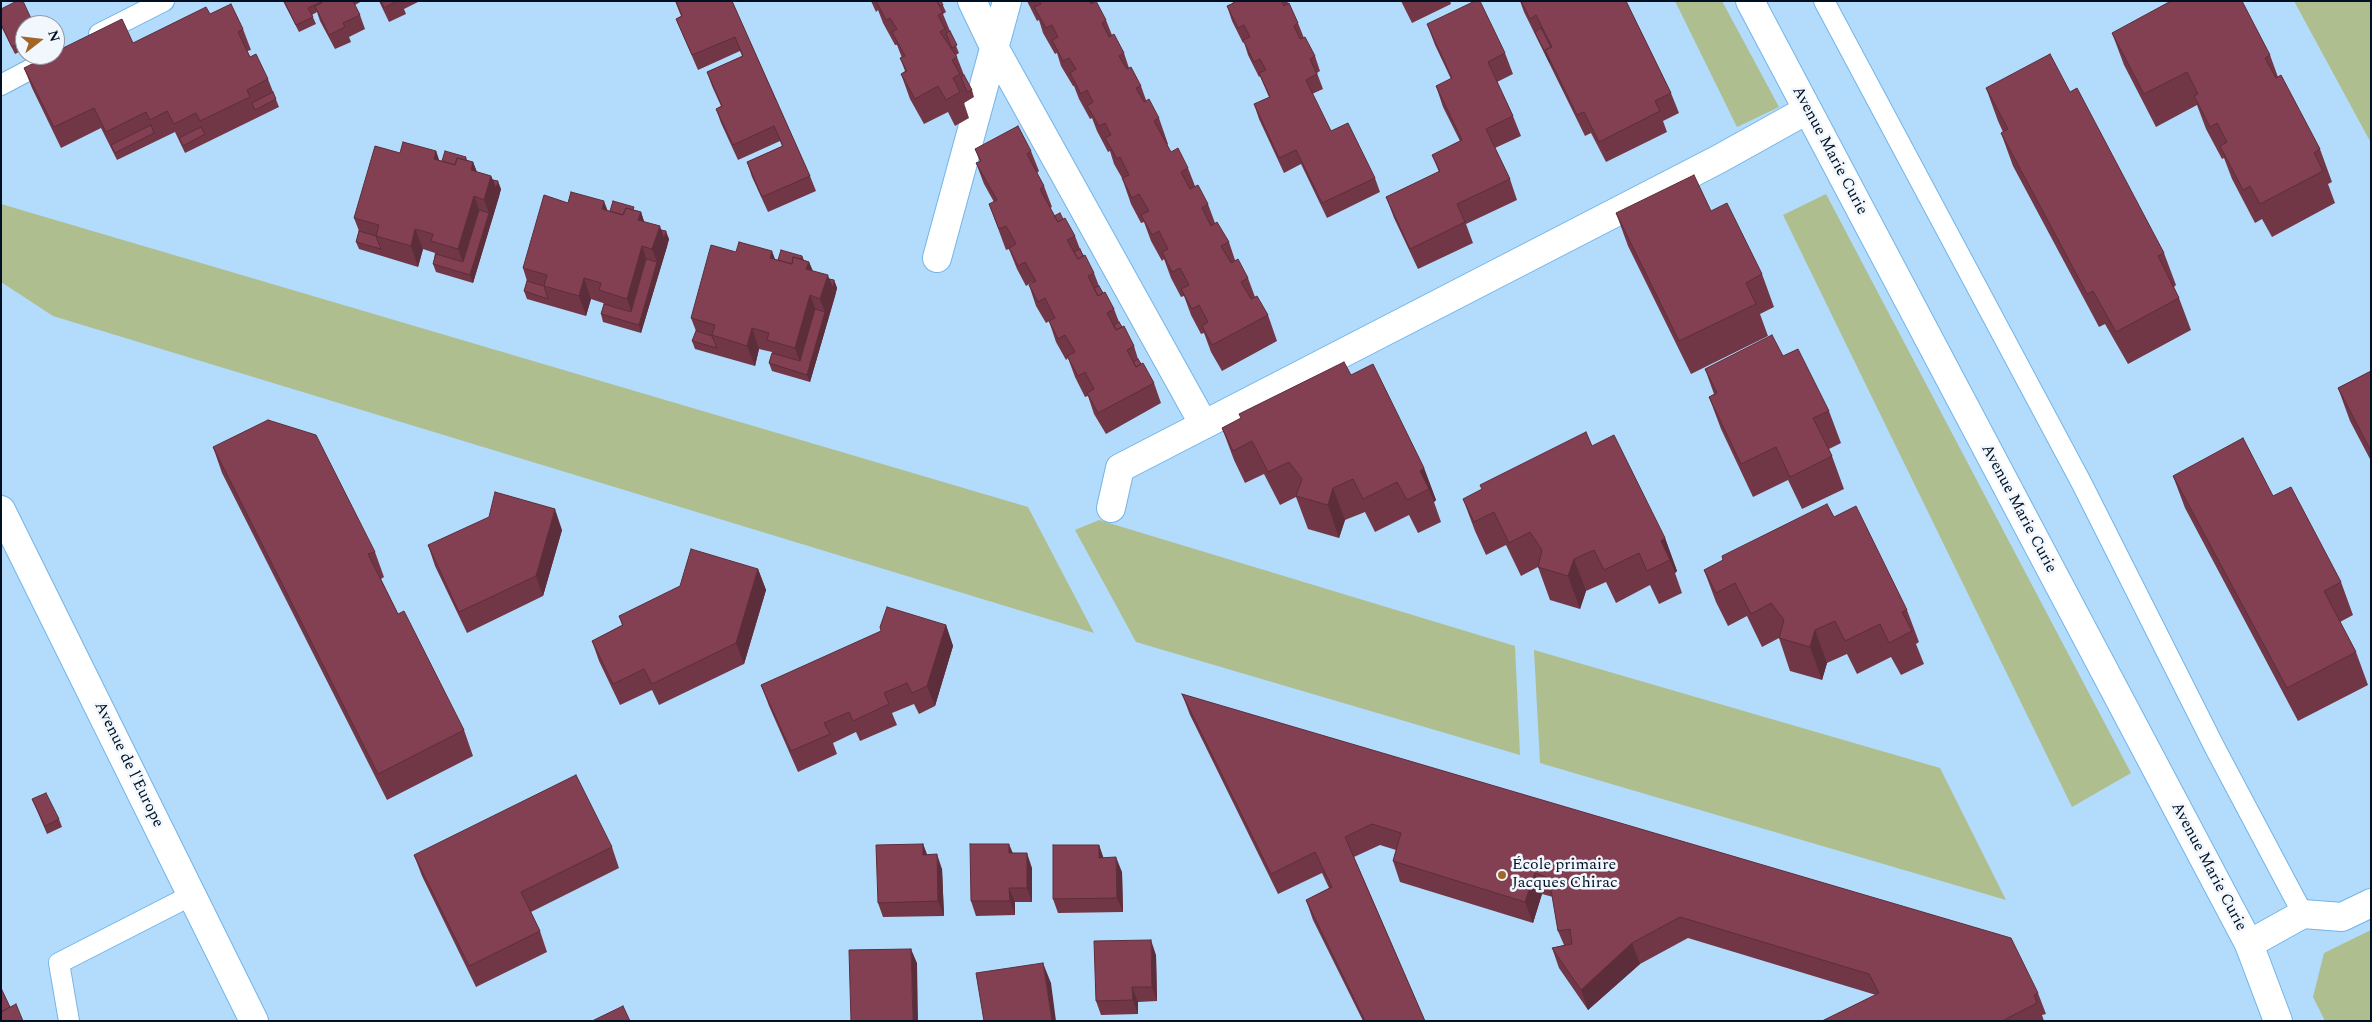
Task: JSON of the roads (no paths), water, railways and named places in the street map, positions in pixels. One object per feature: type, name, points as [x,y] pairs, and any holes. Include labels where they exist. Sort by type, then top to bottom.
[{"type":"street","points":[[972,1],[994,47],[1204,425]]},
{"type":"street","points":[[937,258],[1007,1]]},
{"type":"street","name":"Avenue Marie Curie","points":[[1750,1],[2249,944],[2278,1021]]},
{"type":"street","points":[[1111,508],[1120,468],[1719,159],[1807,110]]},
{"type":"street","name":"Avenue de l'Europe","points":[[1,510],[254,1021]]},
{"type":"street","points":[[2249,944],[2303,914],[2342,917],[2371,903]]},
{"type":"lane","points":[[1,85],[164,1]]},
{"type":"lane","points":[[1824,1],[2081,482],[2215,748],[2303,914]]},
{"type":"lane","points":[[69,1021],[59,963],[192,895]]},
{"type":"place","name":"École primaire Jacques Chirac","points":[[1502,875]]}]
